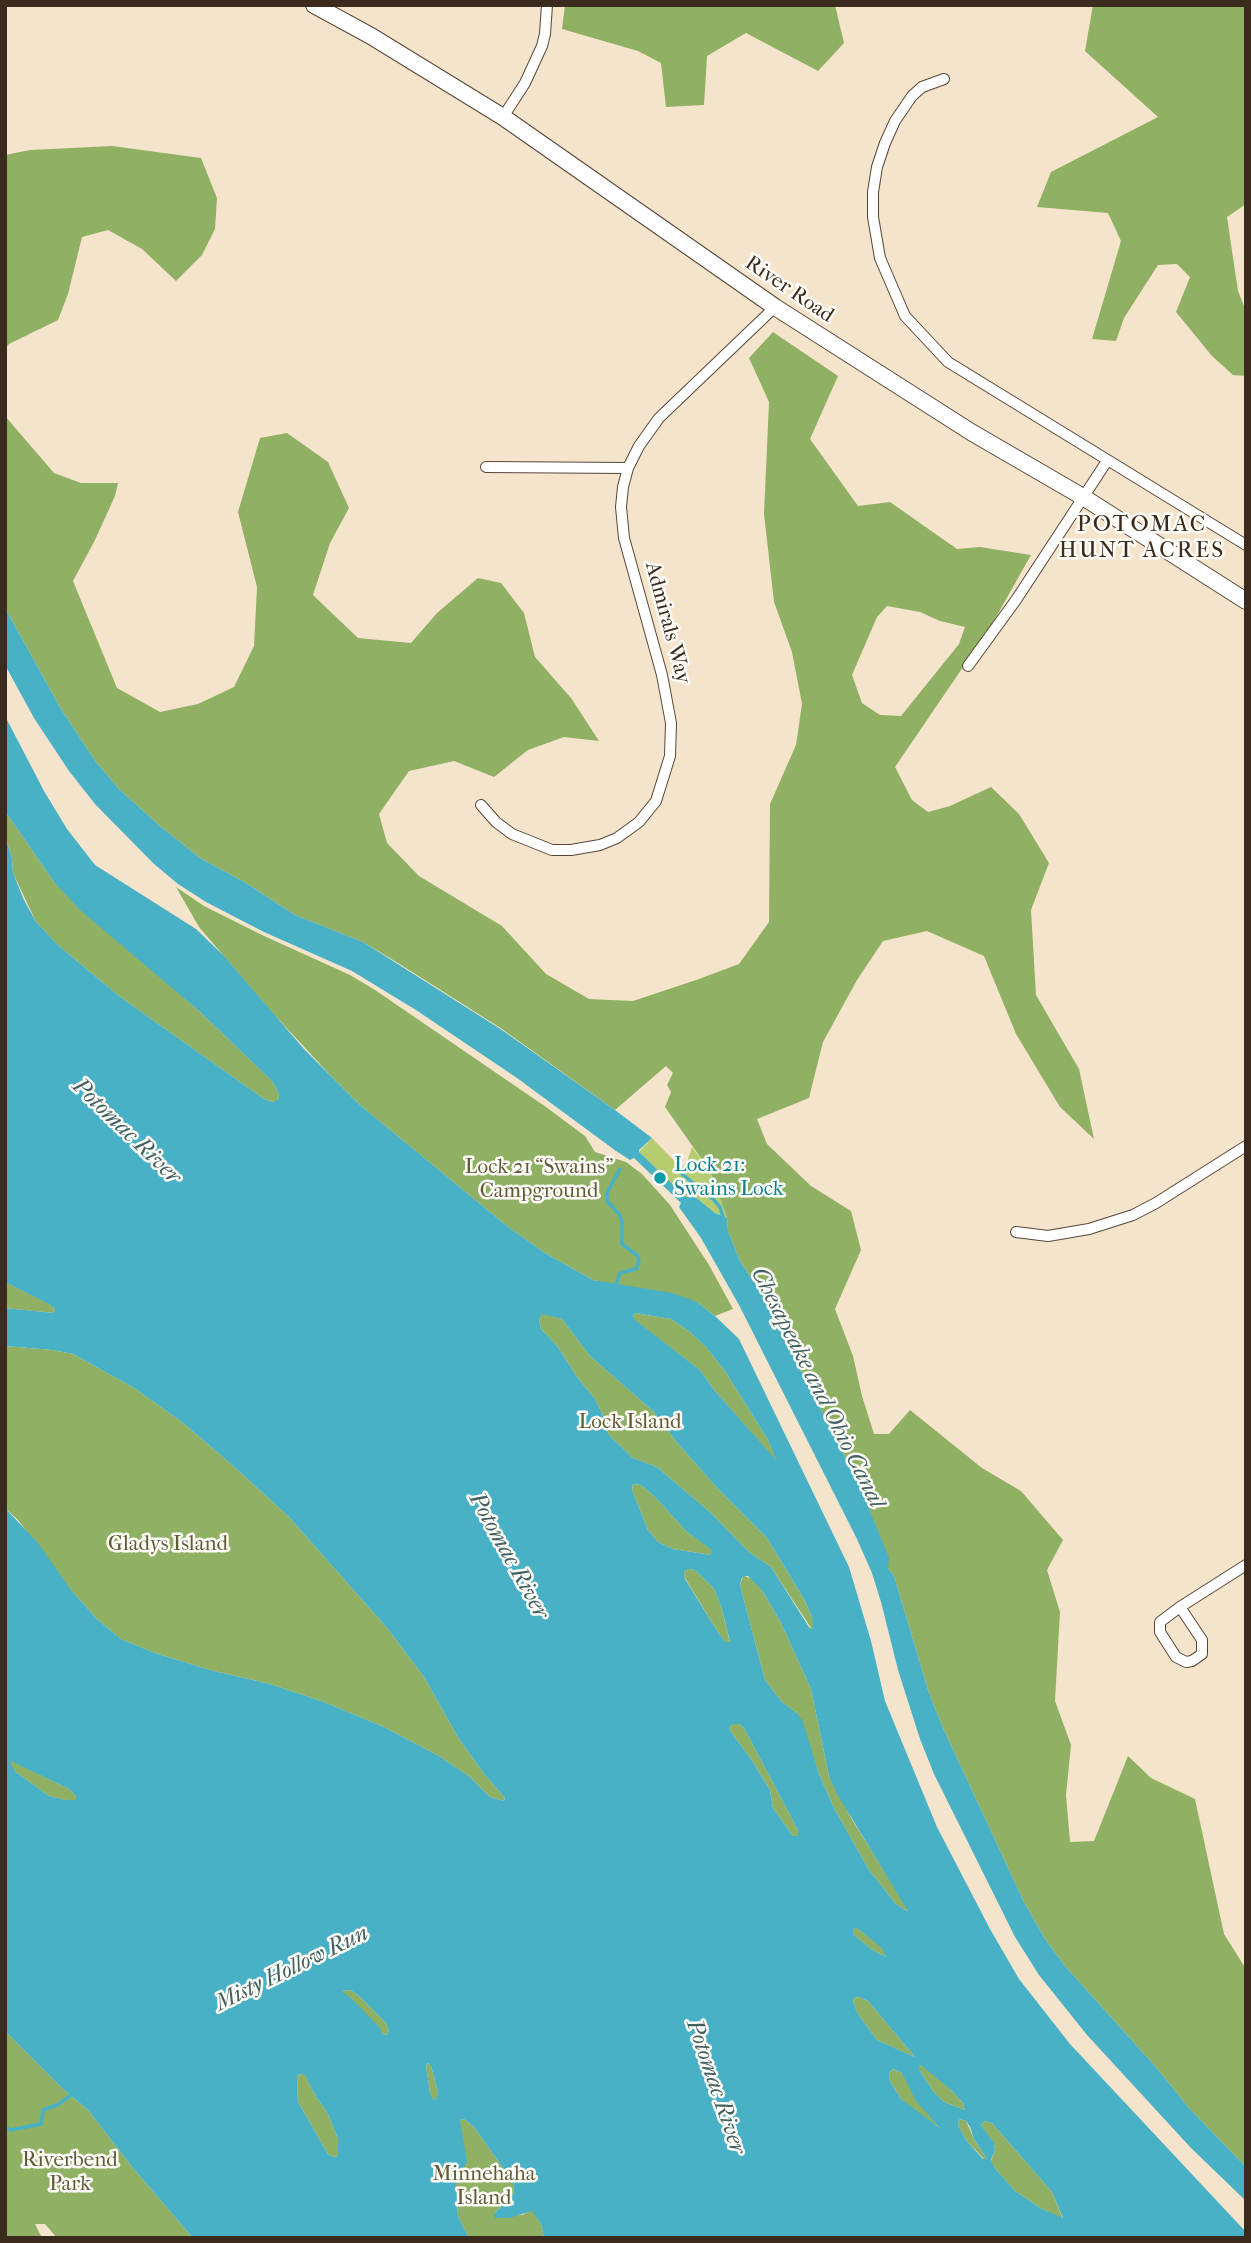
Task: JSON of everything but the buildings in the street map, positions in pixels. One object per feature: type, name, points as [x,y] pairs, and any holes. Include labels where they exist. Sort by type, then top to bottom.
[{"type":"main road","name":"River Road","points":[[314,5],[371,36],[503,117],[775,307],[971,432],[1083,497],[1246,601]]},
{"type":"street","points":[[503,117],[525,83],[542,46],[547,5]]},
{"type":"street","points":[[944,79],[922,87],[912,96],[895,121],[877,167],[873,217],[880,258],[905,316],[948,362],[1246,545]]},
{"type":"street","name":"Admirals Way","points":[[481,805],[496,822],[512,834],[552,850],[572,850],[600,845],[617,838],[639,822],[656,801],[670,756],[671,723],[662,675],[624,538],[621,507],[623,487],[628,468],[639,446],[659,418],[775,307]]},
{"type":"street","points":[[968,666],[1016,600],[1107,461]]},
{"type":"street","points":[[486,467],[628,468]]},
{"type":"street","points":[[1016,1232],[1048,1236],[1089,1229],[1133,1215],[1246,1146]]},
{"type":"street","points":[[1180,1606],[1202,1640],[1203,1649],[1202,1654],[1186,1662],[1176,1657],[1160,1632],[1160,1622],[1180,1606],[1246,1565]]},
{"type":"green space","points":[[565,5],[835,5],[844,43],[818,71],[746,33],[707,56],[704,105],[666,107],[661,63],[638,51],[562,29]]},
{"type":"green space","points":[[1093,5],[1246,5],[1246,204],[1227,217],[1238,291],[1246,311],[1246,376],[1233,375],[1212,356],[1176,312],[1190,277],[1177,264],[1158,265],[1124,318],[1116,341],[1092,339],[1121,241],[1108,213],[1037,207],[1051,172],[1158,117],[1085,51]]},
{"type":"green space","points":[[112,146],[201,158],[217,198],[215,229],[202,255],[176,281],[142,249],[108,230],[82,237],[68,294],[58,320],[9,344],[5,349],[5,155],[30,150]]},
{"type":"green space","points":[[773,332],[838,376],[810,439],[858,506],[890,502],[957,549],[980,547],[1031,555],[991,626],[895,767],[912,800],[928,812],[950,806],[991,787],[1019,814],[1049,863],[1031,910],[1036,995],[1079,1069],[1094,1139],[1060,1107],[1016,1034],[984,956],[927,931],[883,941],[857,980],[823,1042],[809,1098],[757,1119],[767,1144],[811,1186],[851,1211],[861,1250],[835,1309],[853,1356],[874,1434],[889,1434],[910,1410],[982,1468],[1021,1491],[1063,1540],[1047,1570],[1060,1612],[1055,1701],[1071,1745],[1066,1795],[1070,1842],[1094,1841],[1128,1756],[1151,1778],[1195,1799],[1224,1934],[1246,1969],[1246,2167],[1189,2108],[1065,1966],[1045,1939],[1024,1902],[929,1693],[894,1576],[888,1568],[888,1558],[859,1484],[761,1293],[740,1261],[710,1171],[665,1107],[671,1092],[667,1085],[673,1073],[666,1066],[615,1110],[502,1029],[398,963],[363,942],[295,915],[246,883],[200,858],[120,790],[96,762],[61,709],[5,608],[5,416],[54,473],[81,483],[118,483],[115,496],[94,542],[73,581],[117,688],[160,712],[198,704],[234,687],[254,646],[257,587],[238,512],[260,438],[287,433],[328,462],[349,508],[330,543],[313,595],[358,638],[411,643],[437,613],[478,578],[501,583],[524,613],[535,657],[571,698],[599,741],[564,737],[528,750],[494,777],[454,761],[409,771],[379,814],[387,843],[419,876],[502,926],[546,974],[589,999],[633,1001],[699,979],[739,964],[769,922],[770,804],[796,745],[802,704],[792,652],[774,602],[764,514],[769,402],[749,358]],"holes":[[[887,606],[920,612],[940,621],[965,627],[959,644],[901,716],[880,715],[862,703],[852,675],[877,617]]]},
{"type":"green space","points":[[5,811],[54,882],[198,1010],[272,1081],[279,1100],[273,1102],[264,1099],[119,996],[59,946],[36,922],[13,873],[12,858],[5,836]]},
{"type":"green space","name":"Lock 21 “Swains” Campground","points":[[176,887],[204,906],[350,975],[375,990],[546,1107],[585,1136],[595,1152],[626,1162],[642,1174],[670,1205],[709,1265],[733,1309],[715,1316],[697,1302],[593,1280],[545,1253],[507,1226],[360,1105],[332,1077],[199,927]]},
{"type":"green space","points":[[652,1138],[681,1168],[687,1162],[692,1147],[710,1171],[727,1218],[715,1213],[694,1196],[686,1198],[639,1152]]},
{"type":"green space","points":[[5,1282],[52,1305],[54,1313],[5,1308]]},
{"type":"green space","name":"Lock Island","points":[[542,1313],[562,1319],[590,1356],[653,1411],[720,1491],[767,1538],[804,1599],[812,1617],[815,1628],[813,1631],[771,1567],[749,1552],[711,1513],[657,1467],[633,1458],[609,1435],[595,1399],[558,1347],[541,1329],[539,1320]]},
{"type":"green space","points":[[635,1313],[671,1319],[705,1346],[725,1371],[768,1440],[777,1462],[700,1370],[634,1320]]},
{"type":"green space","name":"Gladys Island","points":[[5,1346],[73,1354],[136,1389],[183,1423],[231,1464],[288,1516],[388,1629],[424,1677],[459,1739],[505,1798],[504,1801],[490,1797],[470,1777],[439,1756],[384,1727],[324,1702],[270,1684],[155,1653],[121,1639],[97,1619],[71,1590],[18,1520],[5,1508]]},
{"type":"green space","points":[[633,1484],[641,1485],[655,1497],[687,1532],[713,1550],[711,1555],[673,1549],[658,1542],[648,1530],[632,1490]]},
{"type":"green space","points":[[688,1569],[695,1570],[714,1589],[730,1643],[725,1642],[716,1629],[685,1578],[684,1572]]},
{"type":"green space","points":[[743,1576],[753,1579],[762,1590],[781,1623],[811,1689],[829,1776],[851,1818],[909,1911],[896,1904],[869,1870],[834,1808],[797,1713],[782,1702],[765,1680],[740,1585]]},
{"type":"green space","points":[[733,1724],[744,1728],[798,1830],[798,1836],[793,1836],[773,1808],[770,1790],[731,1732],[729,1727]]},
{"type":"green space","points":[[10,1760],[69,1789],[76,1796],[76,1800],[49,1796],[16,1772],[10,1765]]},
{"type":"green space","points":[[853,1927],[883,1948],[886,1957],[853,1934]]},
{"type":"green space","points":[[350,1990],[385,2022],[389,2030],[387,2035],[382,2034],[351,1998],[344,1994],[343,1991]]},
{"type":"green space","points":[[854,1998],[868,2001],[915,2057],[877,2040],[858,2014],[853,2002]]},
{"type":"green space","name":"Riverbend Park","points":[[5,2031],[88,2110],[193,2238],[57,2238],[45,2224],[35,2224],[42,2238],[5,2238]]},
{"type":"green space","points":[[428,2063],[438,2092],[437,2100],[434,2100],[430,2093],[426,2065]]},
{"type":"green space","points":[[921,2065],[951,2090],[963,2103],[965,2110],[944,2102],[933,2091],[920,2071],[918,2066]]},
{"type":"green space","points":[[893,2069],[902,2073],[941,2128],[901,2099],[890,2081],[889,2073]]},
{"type":"green space","points":[[305,2074],[328,2114],[338,2139],[338,2156],[328,2154],[298,2102],[297,2076]]},
{"type":"green space","name":"Minnehaha Island","points":[[464,2119],[474,2127],[513,2182],[514,2193],[494,2214],[522,2215],[532,2210],[541,2224],[544,2238],[469,2238],[458,2216],[456,2183],[464,2171],[460,2120]]},
{"type":"green space","points":[[959,2119],[966,2121],[987,2159],[966,2140],[958,2125]]},
{"type":"green space","points":[[984,2121],[992,2123],[1052,2192],[1063,2219],[1015,2191],[994,2167],[991,2161],[994,2144],[981,2125]]},
{"type":"water","points":[[5,608],[61,709],[96,762],[120,790],[160,826],[200,858],[246,883],[295,915],[363,942],[502,1030],[652,1138],[639,1152],[686,1197],[694,1196],[715,1213],[727,1218],[728,1231],[740,1261],[761,1293],[859,1484],[889,1558],[888,1568],[894,1576],[929,1693],[1024,1902],[1045,1939],[1065,1966],[1189,2108],[1246,2167],[1246,2201],[1191,2148],[1087,2035],[1039,1975],[1015,1937],[934,1774],[920,1739],[872,1573],[856,1537],[739,1305],[701,1238],[679,1207],[681,1203],[634,1158],[630,1160],[616,1151],[517,1078],[416,1010],[352,971],[264,932],[206,902],[153,863],[95,804],[69,771],[34,718],[5,665]]},
{"type":"water","name":"Potomac River","points":[[5,716],[44,791],[67,829],[95,865],[196,929],[223,955],[304,1049],[360,1105],[507,1226],[545,1253],[593,1280],[672,1293],[697,1302],[739,1339],[849,1567],[885,1701],[937,1827],[990,1929],[1019,1979],[1070,2044],[1246,2232],[1246,2238],[544,2238],[541,2224],[532,2211],[509,2218],[495,2218],[494,2214],[514,2193],[513,2182],[474,2127],[464,2119],[460,2120],[467,2161],[456,2184],[458,2216],[469,2238],[193,2238],[88,2110],[5,2031],[5,1508],[38,1543],[71,1590],[97,1619],[121,1639],[155,1653],[270,1684],[324,1702],[384,1727],[439,1756],[470,1777],[490,1797],[504,1801],[505,1798],[459,1739],[424,1677],[388,1629],[288,1516],[231,1464],[183,1423],[136,1389],[73,1354],[5,1346],[5,1308],[54,1313],[55,1309],[5,1282],[5,836],[12,858],[13,873],[24,900],[36,922],[59,946],[119,996],[264,1099],[273,1102],[279,1099],[272,1081],[198,1010],[80,910],[54,882],[5,811]],"holes":[[[635,1313],[671,1319],[705,1346],[725,1371],[768,1440],[776,1460],[700,1370],[635,1320]],[[542,1314],[562,1319],[590,1356],[653,1411],[720,1491],[767,1538],[804,1599],[812,1617],[813,1630],[771,1567],[749,1552],[711,1513],[657,1467],[633,1458],[609,1435],[595,1399],[558,1347],[541,1329],[539,1320]],[[633,1484],[641,1485],[687,1532],[712,1550],[711,1555],[673,1549],[658,1542],[648,1530],[632,1490]],[[688,1569],[695,1570],[714,1589],[730,1642],[725,1642],[685,1579],[684,1572]],[[748,1576],[762,1590],[781,1623],[811,1689],[829,1776],[837,1794],[908,1911],[896,1904],[869,1870],[834,1808],[819,1774],[803,1722],[797,1713],[782,1702],[765,1680],[740,1585],[742,1577]],[[733,1724],[744,1728],[798,1830],[798,1836],[793,1836],[773,1808],[770,1790],[731,1732],[729,1727]],[[11,1761],[69,1789],[76,1796],[76,1800],[49,1796],[16,1772]],[[853,1928],[882,1948],[886,1957],[853,1934]],[[350,1990],[358,1995],[385,2022],[389,2030],[387,2035],[382,2034],[380,2028],[343,1991]],[[859,1997],[868,2001],[915,2057],[877,2040],[858,2014],[853,2002],[854,1998]],[[428,2063],[438,2092],[434,2100],[430,2093],[426,2065]],[[919,2066],[951,2090],[963,2103],[965,2110],[944,2102],[933,2091]],[[893,2069],[902,2073],[916,2101],[940,2128],[901,2099],[890,2081],[889,2073]],[[301,2074],[305,2075],[328,2114],[338,2139],[338,2156],[328,2154],[298,2102],[297,2076]],[[959,2119],[966,2121],[970,2127],[987,2159],[983,2159],[966,2140],[958,2125]],[[984,2121],[992,2123],[1052,2192],[1063,2218],[1042,2209],[1015,2191],[994,2167],[991,2160],[995,2150],[994,2143],[981,2125]]]},
{"type":"waterway","points":[[616,1285],[620,1273],[636,1269],[639,1262],[638,1256],[622,1244],[622,1222],[619,1214],[607,1201],[607,1193],[620,1169]]},
{"type":"waterway","points":[[682,1174],[714,1200],[723,1217]]},
{"type":"waterway","name":"Misty Hollow Run","points":[[5,2127],[11,2130],[41,2124],[43,2110],[57,2105],[73,2094]]},
{"type":"place","name":"Lock 21: Swains Lock","points":[[660,1178]]},
{"type":"district","name":"POTOMAC HUNT ACRES","points":[[1142,538]]},
{"type":"water label","name":"Chesapeake and Ohio Canal","points":[[817,1388]]}]
